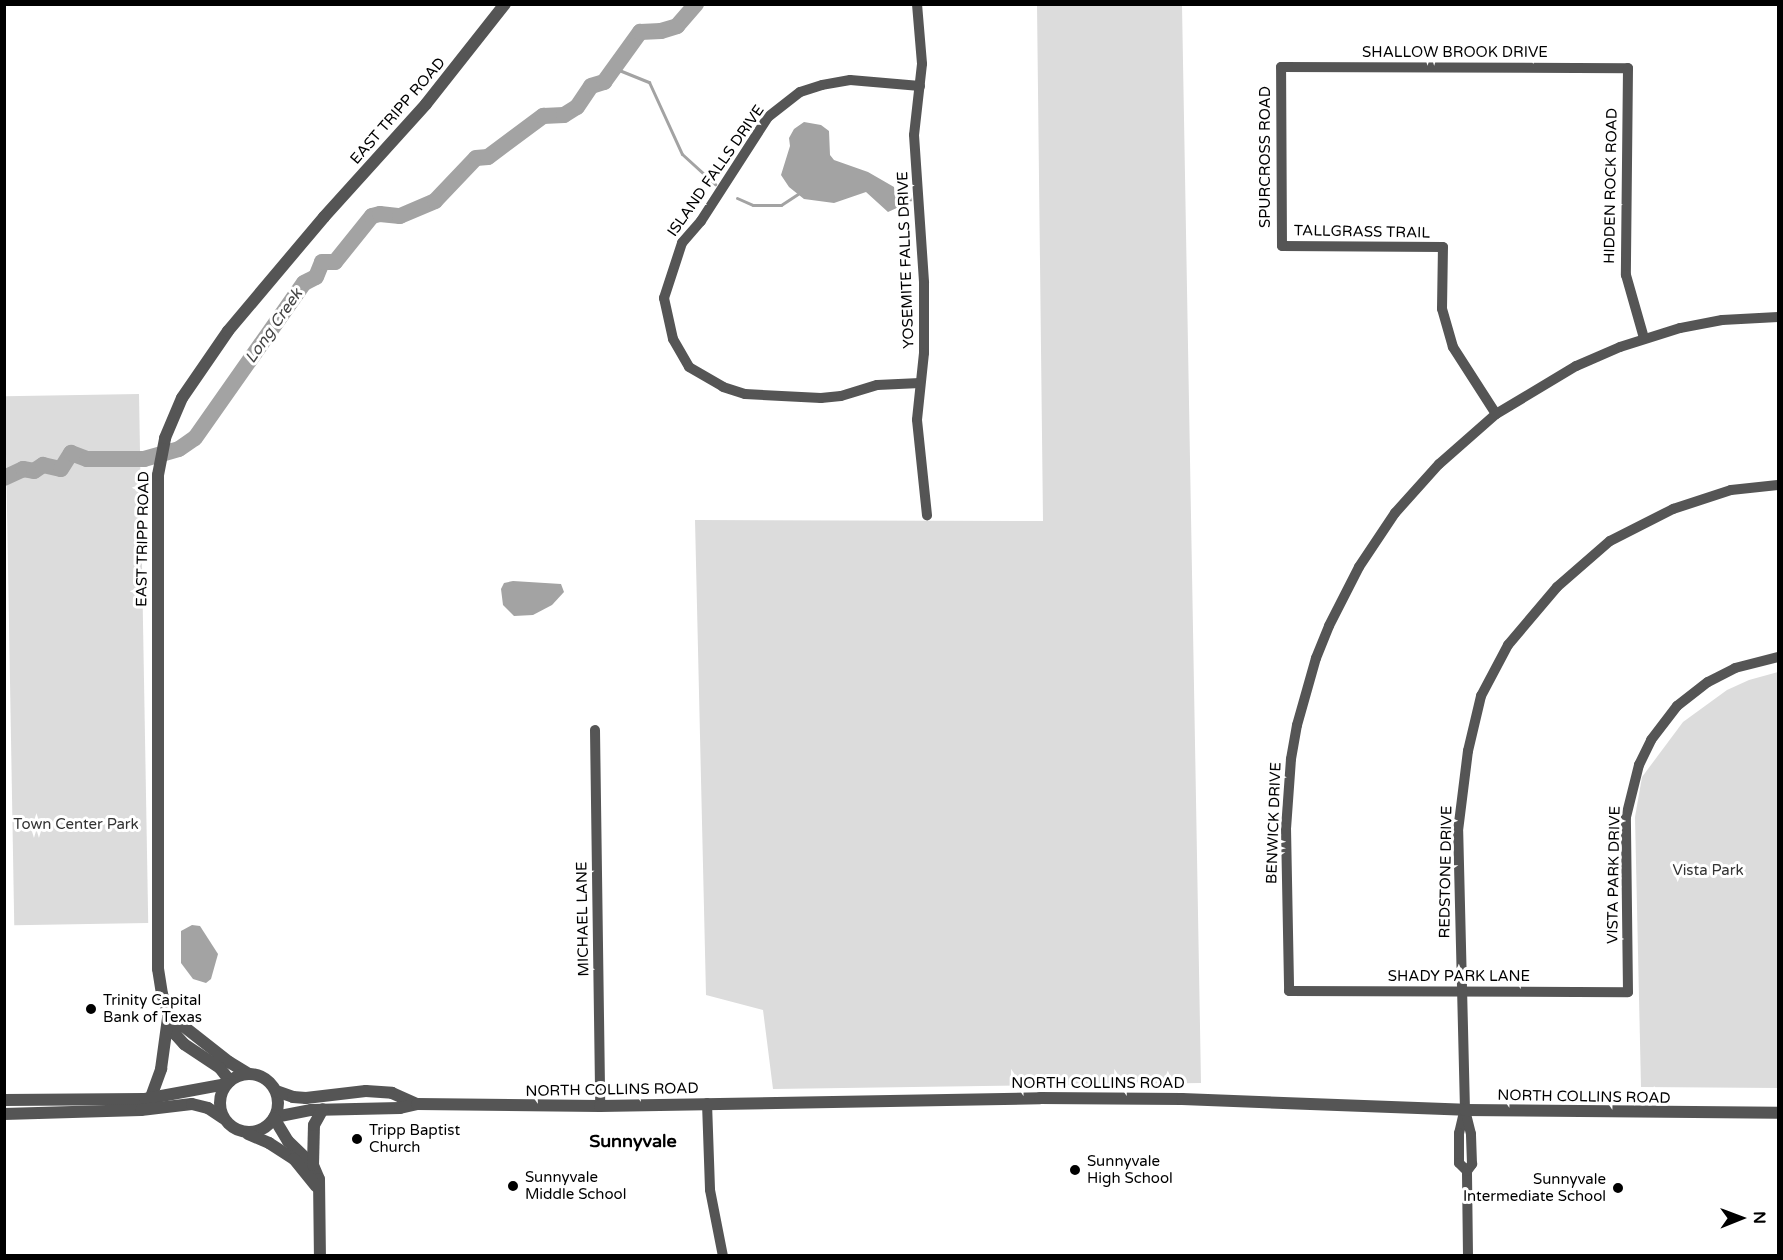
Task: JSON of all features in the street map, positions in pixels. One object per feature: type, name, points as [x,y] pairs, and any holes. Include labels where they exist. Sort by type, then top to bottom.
[{"type":"street","name":"EAST TRIPP ROAD","points":[[228,1083],[228,1074],[184,1044],[176,1035],[168,1014],[158,969],[156,645],[159,468],[168,431],[182,398],[228,331],[324,217],[426,104],[505,4]]},
{"type":"street","name":"YOSEMITE FALLS DRIVE","points":[[917,4],[922,64],[914,135],[924,283],[924,353],[917,420],[927,515]]},
{"type":"street","name":"SHALLOW BROOK DRIVE","points":[[1281,67],[1628,68]]},
{"type":"street","name":"SPURCROSS ROAD","points":[[1281,67],[1282,246]]},
{"type":"street","name":"HIDDEN ROCK ROAD","points":[[1628,68],[1626,276],[1644,338]]},
{"type":"street","name":"ISLAND FALLS DRIVE","points":[[920,86],[850,80],[822,85],[800,92],[768,117],[701,221],[682,243],[664,298],[673,339],[689,367],[723,387],[745,394],[821,398],[841,396],[877,385],[920,383]]},
{"type":"street","name":"TALLGRASS TRAIL","points":[[1282,246],[1443,248],[1442,309],[1453,347],[1496,414]]},
{"type":"street","name":"BENWICK DRIVE","points":[[1289,991],[1287,793],[1297,725],[1316,658],[1343,596],[1395,513],[1439,464],[1496,414],[1576,366],[1644,338],[1722,320],[1779,317]]},
{"type":"street","name":"REDSTONE DRIVE","points":[[1468,1256],[1467,1171],[1459,1163],[1459,1133],[1465,1110],[1460,992],[1458,831],[1468,751],[1481,696],[1508,645],[1557,588],[1610,541],[1673,509],[1731,490],[1779,485]]},
{"type":"street","name":"VISTA PARK DRIVE","points":[[1628,992],[1626,817],[1639,765],[1656,733],[1677,706],[1708,682],[1735,668],[1779,657]]},
{"type":"street","name":"MICHAEL LANE","points":[[595,730],[600,1106]]},
{"type":"street","name":"SHADY PARK LANE","points":[[1289,991],[1628,992]]},
{"type":"street","points":[[168,1014],[229,1062],[249,1074],[265,1078],[276,1090],[278,1108],[275,1118],[263,1130],[245,1133]]},
{"type":"street","points":[[151,1097],[161,1069],[168,1014]]},
{"type":"street","points":[[4,1114],[151,1097],[228,1083],[249,1074]]},
{"type":"street","points":[[223,1118],[220,1100],[228,1083]]},
{"type":"street","name":"NORTH COLLINS ROAD","points":[[276,1090],[292,1097],[306,1098],[366,1091],[392,1093],[417,1104]]},
{"type":"street","name":"NORTH COLLINS ROAD","points":[[275,1118],[323,1109],[400,1108],[417,1104],[600,1106],[1182,1099],[1465,1110],[1779,1113]]},
{"type":"street","points":[[4,1100],[56,1107],[141,1110],[192,1104],[208,1108],[236,1130],[269,1143],[294,1160],[312,1180],[320,1202]]},
{"type":"street","points":[[707,1103],[710,1190],[723,1256]]},
{"type":"street","points":[[320,1256],[319,1179],[314,1165],[314,1125],[323,1109]]},
{"type":"street","points":[[275,1118],[288,1140],[314,1165]]},
{"type":"green space","points":[[1037,5],[1182,5],[1201,1083],[773,1089],[763,1010],[706,995],[695,520],[1043,521]]},
{"type":"green space","name":"Town Center Park","points":[[139,394],[148,923],[14,925],[5,396]]},
{"type":"green space","name":"Vista Park","points":[[1778,672],[1778,1088],[1641,1087],[1635,817],[1642,777],[1683,722],[1727,690],[1749,680]]},
{"type":"shaded area","points":[[804,122],[821,125],[829,131],[830,155],[834,160],[868,172],[894,187],[895,197],[904,194],[911,197],[912,201],[888,212],[866,192],[834,203],[804,199],[789,187],[781,175],[790,146],[789,138],[794,129]]},
{"type":"shaded area","points":[[513,581],[561,584],[564,592],[552,605],[533,615],[514,616],[503,605],[501,589],[504,583]]},
{"type":"shaded area","points":[[192,925],[200,926],[218,954],[211,979],[206,983],[193,979],[181,963],[181,931]]},
{"type":"waterway","name":"Long Creek","points":[[4,478],[23,469],[34,471],[43,465],[61,469],[71,453],[87,459],[144,459],[179,449],[195,438],[304,283],[316,277],[322,262],[335,262],[372,216],[380,214],[400,216],[435,201],[476,158],[488,157],[543,116],[564,115],[577,107],[591,86],[604,82],[640,32],[661,31],[677,26],[696,4]]},
{"type":"waterway","points":[[614,68],[649,82],[682,154],[715,184]]},
{"type":"waterway","points":[[737,198],[753,205],[781,205],[798,194]]},
{"type":"place","name":"Trinity Capital Bank of Texas","points":[[91,1009]]},
{"type":"place","name":"Tripp Baptist Church","points":[[357,1139]]},
{"type":"place","name":"Sunnyvale High School","points":[[1075,1170]]},
{"type":"place","name":"Sunnyvale Middle School","points":[[513,1186]]},
{"type":"place","name":"Sunnyvale Intermediate School","points":[[1618,1188]]},
{"type":"district","name":"Sunnyvale","points":[[633,1141]]}]
